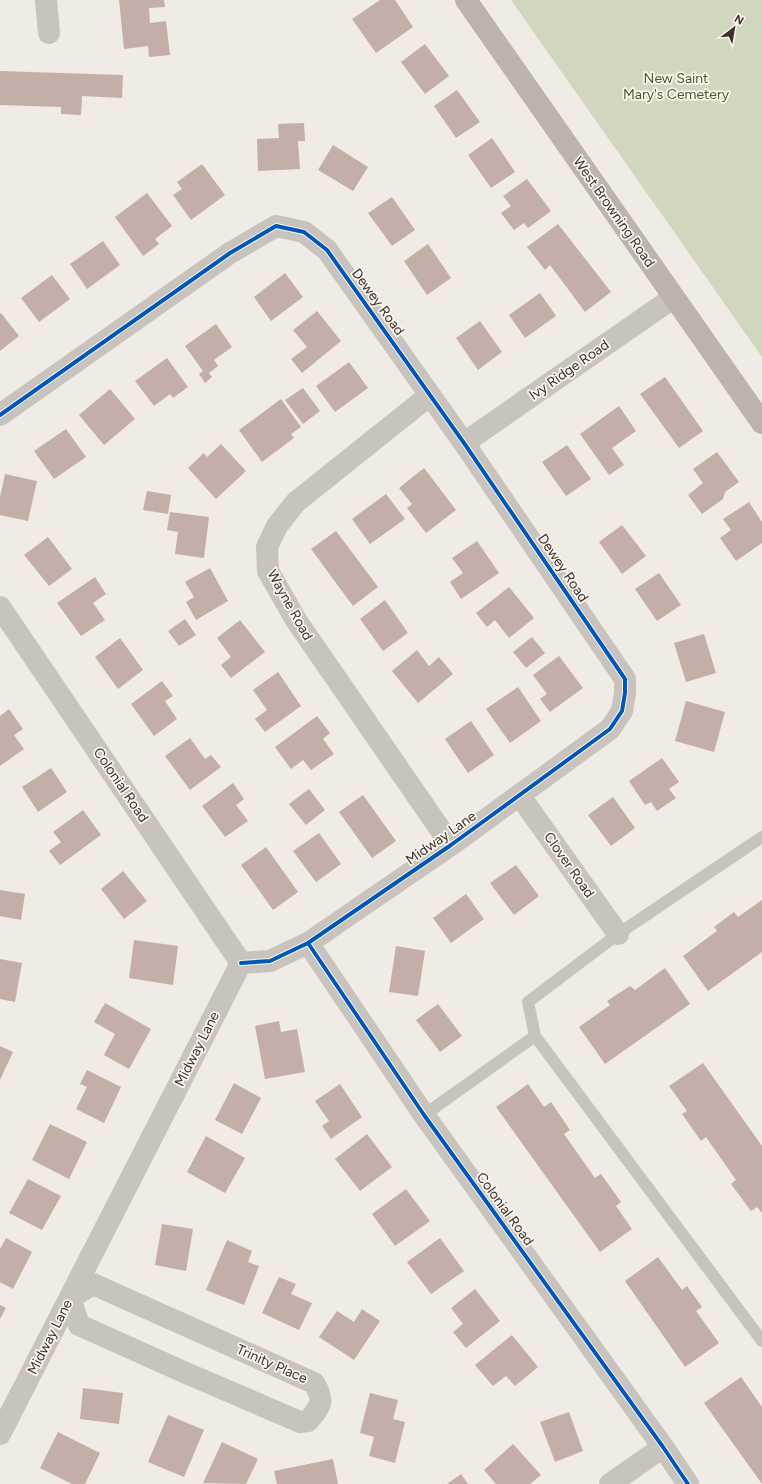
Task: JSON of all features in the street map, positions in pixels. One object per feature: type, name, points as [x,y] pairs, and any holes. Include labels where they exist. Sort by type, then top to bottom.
[{"type":"main road","name":"West Browning Road","points":[[466,0],[673,298],[762,423]]},
{"type":"street","points":[[46,0],[49,33]]},
{"type":"street","name":"Dewey Road","points":[[0,415],[230,253],[276,226],[304,232],[327,250],[464,443],[625,679],[625,693]]},
{"type":"street","name":"Ivy Ridge Road","points":[[464,443],[673,298]]},
{"type":"street","name":"Wayne Road","points":[[430,395],[296,502],[277,526],[267,547],[267,552],[268,571],[296,620],[450,845]]},
{"type":"street","name":"Colonial Road","points":[[0,606],[241,963]]},
{"type":"street","name":"Midway Lane","points":[[0,1434],[241,963],[270,961],[308,943],[520,796],[610,729],[622,711],[625,693]]},
{"type":"street","name":"Clover Road","points":[[520,796],[618,934]]},
{"type":"street","name":"Colonial Road","points":[[308,943],[424,1115],[688,1484]]},
{"type":"street","name":"Trinity Place","points":[[93,1284],[314,1383],[320,1393],[319,1407],[308,1421],[300,1422],[186,1373],[79,1325],[70,1298],[93,1284]]},
{"type":"street","points":[[610,1484],[663,1447]]},
{"type":"lane","points":[[760,1334],[535,1036],[528,1002],[618,934],[762,837]]},
{"type":"lane","points":[[424,1115],[535,1036]]},
{"type":"green space","name":"New Saint Mary's Cemetery","points":[[511,0],[762,0],[762,357]]},
{"type":"building","points":[[119,0],[164,0],[165,7],[149,8],[150,23],[166,21],[170,55],[149,57],[148,46],[124,49]]},
{"type":"building","points":[[380,0],[395,0],[413,27],[376,53],[352,19]]},
{"type":"building","points":[[425,44],[449,76],[425,94],[401,62]]},
{"type":"building","points":[[0,71],[123,75],[122,98],[82,96],[81,115],[61,114],[61,107],[0,105]]},
{"type":"building","points":[[457,90],[480,122],[456,138],[434,106]]},
{"type":"building","points":[[304,123],[305,141],[298,141],[300,169],[258,171],[257,139],[279,138],[278,124]]},
{"type":"building","points":[[492,138],[515,172],[491,188],[468,155]]},
{"type":"building","points":[[333,145],[368,167],[353,191],[318,170]]},
{"type":"building","points":[[202,164],[225,195],[191,220],[173,195],[182,189],[177,182]]},
{"type":"building","points":[[527,179],[551,211],[528,228],[524,223],[514,230],[501,213],[511,206],[503,196]]},
{"type":"building","points":[[147,193],[172,226],[155,239],[159,244],[143,256],[115,217]]},
{"type":"building","points":[[392,197],[415,230],[392,246],[368,213]]},
{"type":"building","points":[[558,224],[611,292],[585,312],[550,265],[545,270],[527,247]]},
{"type":"building","points":[[103,241],[120,265],[87,289],[70,264]]},
{"type":"building","points":[[428,244],[451,278],[427,295],[404,261]]},
{"type":"building","points":[[285,273],[303,297],[271,321],[254,297]]},
{"type":"building","points":[[52,275],[70,299],[39,322],[21,298]]},
{"type":"building","points":[[540,293],[556,316],[525,338],[509,315]]},
{"type":"building","points":[[317,311],[341,341],[302,373],[291,359],[307,347],[293,330]]},
{"type":"building","points":[[1,313],[19,336],[0,351],[0,314]]},
{"type":"building","points":[[480,321],[502,352],[478,370],[456,338]]},
{"type":"building","points":[[216,324],[232,347],[214,360],[218,366],[209,373],[212,377],[205,383],[199,374],[203,371],[185,346]]},
{"type":"building","points":[[167,358],[188,387],[173,398],[170,394],[154,406],[135,381]]},
{"type":"building","points":[[349,362],[368,388],[335,412],[316,386]]},
{"type":"building","points":[[665,377],[703,431],[679,448],[640,394]]},
{"type":"building","points":[[303,388],[320,411],[303,424],[285,400]]},
{"type":"building","points":[[110,389],[135,419],[104,445],[79,415]]},
{"type":"building","points":[[281,399],[301,427],[291,434],[294,438],[262,462],[239,430]]},
{"type":"building","points":[[619,406],[636,431],[612,448],[624,465],[609,475],[580,434]]},
{"type":"building","points":[[66,429],[86,457],[54,479],[34,451]]},
{"type":"building","points":[[221,444],[246,471],[216,499],[188,468],[204,453],[207,457]]},
{"type":"building","points":[[567,445],[591,479],[566,496],[542,462]]},
{"type":"building","points":[[717,452],[739,482],[725,492],[723,499],[702,514],[688,495],[703,483],[693,469]]},
{"type":"building","points":[[424,468],[456,510],[426,533],[407,508],[412,504],[399,488]]},
{"type":"building","points":[[5,474],[37,481],[28,521],[0,515],[0,497]]},
{"type":"building","points":[[147,491],[171,495],[168,514],[143,510]]},
{"type":"building","points":[[386,494],[405,519],[370,544],[352,519]]},
{"type":"building","points":[[749,502],[762,522],[762,543],[736,561],[720,538],[731,530],[723,519]]},
{"type":"building","points":[[170,512],[209,517],[204,558],[175,554],[178,532],[167,530]]},
{"type":"building","points":[[622,525],[646,556],[622,574],[599,542]]},
{"type":"building","points":[[336,531],[378,587],[353,606],[311,549]]},
{"type":"building","points":[[48,537],[72,569],[49,586],[24,555]]},
{"type":"building","points":[[477,541],[499,573],[461,599],[450,582],[463,573],[452,558]]},
{"type":"building","points":[[210,568],[228,601],[196,620],[186,602],[194,597],[185,582]]},
{"type":"building","points":[[659,573],[681,605],[657,621],[635,589]]},
{"type":"building","points":[[95,577],[106,594],[93,603],[105,620],[81,636],[57,603]]},
{"type":"building","points":[[509,587],[534,618],[509,638],[495,620],[487,627],[476,613]]},
{"type":"building","points":[[385,600],[408,633],[383,651],[360,619]]},
{"type":"building","points":[[185,619],[196,635],[179,646],[168,631]]},
{"type":"building","points":[[240,620],[265,652],[231,678],[221,665],[231,657],[217,638]]},
{"type":"building","points":[[704,634],[716,673],[686,682],[674,643]]},
{"type":"building","points":[[532,637],[545,653],[526,668],[513,652]]},
{"type":"building","points":[[120,638],[143,670],[118,689],[95,657]]},
{"type":"building","points":[[417,650],[429,666],[439,657],[453,674],[418,703],[392,671]]},
{"type":"building","points":[[559,656],[583,688],[550,712],[540,699],[547,694],[533,675]]},
{"type":"building","points":[[278,672],[301,706],[265,732],[255,719],[267,710],[253,690]]},
{"type":"building","points":[[162,681],[173,696],[165,701],[177,719],[154,736],[131,704]]},
{"type":"building","points":[[518,687],[541,721],[510,743],[486,709]]},
{"type":"building","points":[[686,701],[725,712],[714,752],[675,741]]},
{"type":"building","points":[[9,709],[23,729],[14,735],[24,749],[0,766],[0,716]]},
{"type":"building","points":[[317,716],[330,733],[323,739],[334,754],[311,770],[303,760],[291,769],[275,747]]},
{"type":"building","points":[[471,721],[494,755],[468,773],[445,739]]},
{"type":"building","points":[[190,738],[205,759],[211,755],[221,767],[190,790],[165,756]]},
{"type":"building","points":[[662,758],[679,782],[669,789],[676,798],[657,811],[651,802],[645,805],[629,781]]},
{"type":"building","points":[[51,768],[67,792],[38,812],[22,787]]},
{"type":"building","points":[[233,783],[244,799],[236,805],[248,821],[225,837],[202,806]]},
{"type":"building","points":[[309,789],[325,810],[306,825],[289,804]]},
{"type":"building","points":[[363,795],[396,841],[372,858],[339,812]]},
{"type":"building","points":[[613,797],[635,828],[611,846],[588,815]]},
{"type":"building","points":[[83,810],[101,835],[60,865],[49,851],[61,842],[53,832]]},
{"type":"building","points":[[319,833],[341,864],[316,882],[293,851]]},
{"type":"building","points":[[266,847],[298,892],[273,910],[241,865]]},
{"type":"building","points":[[516,865],[539,896],[514,915],[490,883]]},
{"type":"building","points":[[123,871],[147,901],[124,919],[101,889]]},
{"type":"building","points":[[0,890],[25,894],[21,920],[0,916]]},
{"type":"building","points":[[466,894],[484,919],[451,943],[433,918]]},
{"type":"building","points":[[762,900],[762,952],[708,991],[683,956],[717,931],[714,927],[734,912],[738,917]]},
{"type":"building","points":[[134,940],[178,946],[173,985],[129,978]]},
{"type":"building","points":[[396,946],[425,951],[418,996],[389,992]]},
{"type":"building","points":[[0,959],[22,963],[15,1002],[0,999]]},
{"type":"building","points":[[665,968],[690,1004],[605,1064],[579,1027],[610,1005],[607,1001],[630,986],[635,990]]},
{"type":"building","points":[[105,1003],[151,1029],[129,1069],[104,1055],[115,1034],[94,1022]]},
{"type":"building","points":[[438,1004],[462,1036],[440,1052],[416,1020]]},
{"type":"building","points":[[279,1021],[281,1032],[297,1029],[305,1072],[265,1079],[255,1026]]},
{"type":"building","points":[[0,1046],[13,1052],[0,1080]]},
{"type":"building","points":[[703,1063],[762,1146],[762,1213],[757,1207],[751,1211],[731,1184],[736,1180],[706,1137],[701,1141],[682,1114],[687,1111],[669,1086]]},
{"type":"building","points":[[87,1070],[121,1087],[104,1123],[76,1109],[87,1087],[80,1084]]},
{"type":"building","points":[[234,1083],[261,1098],[242,1134],[215,1120]]},
{"type":"building","points":[[340,1084],[362,1117],[331,1139],[322,1126],[329,1121],[315,1101]]},
{"type":"building","points":[[528,1084],[544,1107],[551,1102],[570,1130],[564,1134],[595,1178],[601,1174],[621,1202],[616,1206],[632,1229],[600,1252],[496,1107]]},
{"type":"building","points":[[50,1124],[87,1142],[69,1179],[32,1160]]},
{"type":"building","points":[[367,1134],[392,1167],[360,1191],[335,1159]]},
{"type":"building","points":[[206,1136],[245,1158],[225,1193],[187,1172]]},
{"type":"building","points":[[28,1179],[61,1196],[42,1230],[9,1213]]},
{"type":"building","points":[[406,1189],[430,1221],[395,1246],[372,1214]]},
{"type":"building","points":[[162,1224],[193,1229],[186,1271],[155,1265]]},
{"type":"building","points":[[6,1238],[32,1252],[13,1289],[0,1282],[0,1249]]},
{"type":"building","points":[[440,1238],[464,1271],[431,1294],[407,1262]]},
{"type":"building","points":[[227,1240],[252,1251],[248,1262],[259,1266],[244,1305],[206,1290]]},
{"type":"building","points":[[658,1257],[682,1290],[687,1286],[702,1307],[696,1311],[719,1343],[685,1367],[625,1281]]},
{"type":"building","points":[[279,1277],[296,1284],[291,1294],[312,1303],[299,1330],[262,1313]]},
{"type":"building","points":[[475,1289],[500,1321],[466,1348],[453,1332],[463,1324],[451,1308]]},
{"type":"building","points":[[0,1305],[6,1308],[0,1319]]},
{"type":"building","points":[[362,1309],[380,1321],[354,1360],[319,1337],[337,1311],[354,1322]]},
{"type":"building","points":[[512,1335],[538,1367],[515,1386],[506,1376],[493,1386],[475,1365]]},
{"type":"building","points":[[741,1377],[762,1407],[762,1484],[704,1403]]},
{"type":"building","points":[[83,1388],[123,1393],[119,1424],[80,1419]]},
{"type":"building","points":[[370,1393],[398,1400],[393,1419],[405,1422],[395,1463],[369,1456],[374,1437],[360,1433]]},
{"type":"building","points":[[569,1412],[583,1451],[555,1462],[540,1422]]},
{"type":"building","points":[[168,1415],[204,1430],[184,1477],[148,1462]]},
{"type":"building","points":[[58,1432],[100,1453],[85,1484],[72,1484],[40,1468]]},
{"type":"building","points":[[222,1442],[258,1459],[246,1484],[203,1483]]},
{"type":"building","points":[[513,1444],[541,1475],[530,1484],[496,1484],[484,1470]]},
{"type":"building","points":[[333,1459],[338,1484],[277,1484],[274,1471]]},
{"type":"building","points":[[461,1474],[468,1484],[447,1484]]},
{"type":"cycle path","points":[[0,415],[230,253],[276,226],[304,232],[327,250],[464,443],[625,679],[625,693],[622,711],[610,729],[451,845],[308,943],[270,961],[241,963]]},
{"type":"cycle path","points":[[308,943],[424,1115],[688,1484]]}]
